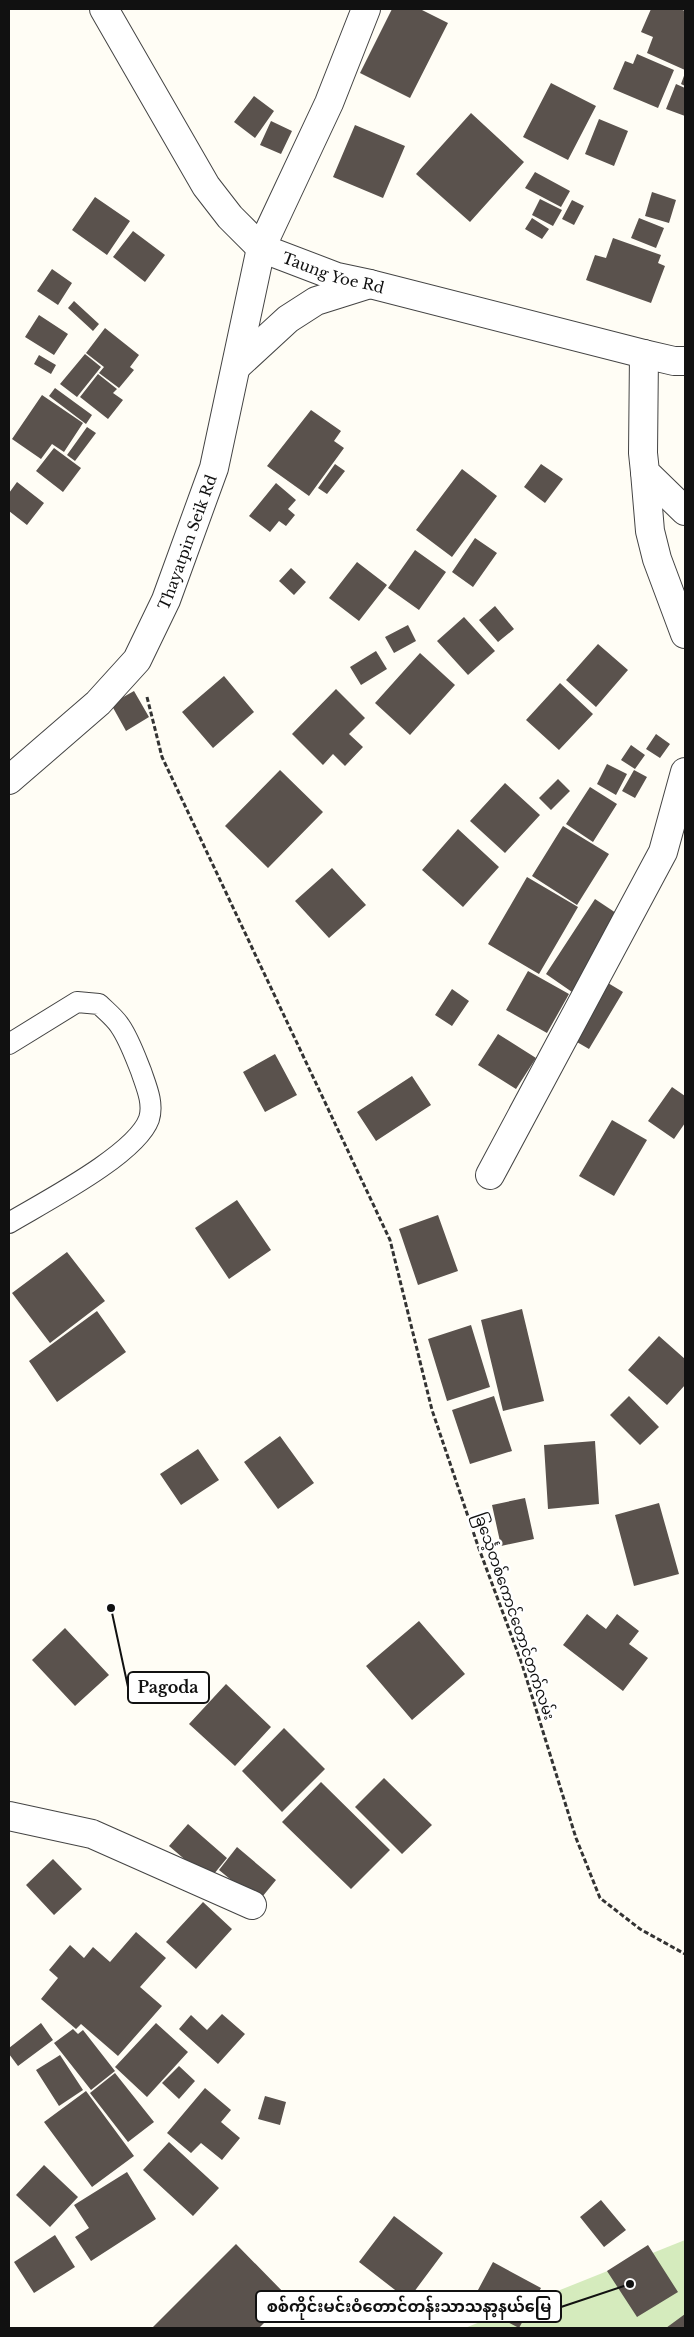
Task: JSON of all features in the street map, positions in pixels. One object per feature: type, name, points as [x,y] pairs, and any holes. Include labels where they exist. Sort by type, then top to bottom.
[{"type":"street","name":"Taung Yoe Rd","points":[[104,9],[206,186],[230,217],[261,248],[337,277],[644,354],[685,361]]},
{"type":"street","name":"Thayatpin Seik Rd","points":[[9,780],[98,703],[137,660],[166,600],[214,468],[238,365],[244,323],[261,248],[330,103],[366,9]]},
{"type":"street","points":[[238,365],[288,319],[316,301],[370,284]]},
{"type":"street","points":[[644,354],[642,453],[650,531],[657,558],[685,634]]},
{"type":"street","points":[[645,472],[685,511]]},
{"type":"street","points":[[490,1175],[663,852],[685,772]]},
{"type":"street","points":[[9,1816],[92,1834],[252,1905]]},
{"type":"lane","points":[[9,1044],[77,1002],[99,1004],[120,1025],[138,1062],[150,1097],[149,1119],[138,1136],[123,1150],[91,1173],[9,1223]]},
{"type":"path","name":"ခြင်္သေ့တစ်ကောင်တောင်တက်လမ်း","points":[[137,660],[162,757],[254,947],[390,1240],[432,1410],[478,1546],[522,1664],[576,1838],[600,1898],[640,1929],[685,1954]]},
{"type":"green space","points":[[685,2240],[685,2328],[465,2328]]},
{"type":"building","points":[[392,9],[420,9],[448,23],[410,98],[360,73]]},
{"type":"building","points":[[651,9],[680,9],[685,11],[685,70],[647,53],[653,37],[641,32]]},
{"type":"building","points":[[637,54],[674,70],[658,108],[613,89],[625,61],[633,64]]},
{"type":"building","points":[[685,73],[685,86],[681,84]]},
{"type":"building","points":[[551,83],[596,106],[568,160],[523,137]]},
{"type":"building","points":[[676,84],[685,88],[685,116],[666,109]]},
{"type":"building","points":[[254,96],[274,111],[255,138],[234,122]]},
{"type":"building","points":[[471,113],[524,162],[470,222],[416,174]]},
{"type":"building","points":[[599,119],[628,131],[614,166],[585,154]]},
{"type":"building","points":[[271,121],[292,131],[281,154],[260,145]]},
{"type":"building","points":[[355,125],[405,146],[383,198],[333,177]]},
{"type":"building","points":[[535,172],[570,191],[561,207],[525,188]]},
{"type":"building","points":[[652,192],[676,200],[669,223],[645,216]]},
{"type":"building","points":[[95,197],[130,221],[107,255],[72,230]]},
{"type":"building","points":[[540,199],[562,210],[553,226],[532,215]]},
{"type":"building","points":[[572,200],[584,206],[574,225],[562,219]]},
{"type":"building","points":[[532,218],[549,229],[542,239],[525,229]]},
{"type":"building","points":[[639,218],[664,228],[656,248],[631,238]]},
{"type":"building","points":[[133,231],[165,255],[145,282],[113,257]]},
{"type":"building","points":[[613,238],[661,255],[658,263],[665,266],[651,303],[586,280],[595,255],[606,258]]},
{"type":"building","points":[[52,269],[72,283],[58,305],[37,291]]},
{"type":"building","points":[[74,301],[99,324],[93,331],[68,308]]},
{"type":"building","points":[[39,315],[68,334],[54,355],[25,337]]},
{"type":"building","points":[[105,328],[139,355],[130,367],[134,370],[119,388],[99,373],[104,367],[86,353]]},
{"type":"building","points":[[85,354],[101,367],[77,397],[60,384]]},
{"type":"building","points":[[39,355],[56,365],[51,374],[34,364]]},
{"type":"building","points":[[98,374],[117,389],[113,393],[123,400],[108,419],[80,397]]},
{"type":"building","points":[[55,388],[92,415],[86,424],[49,396]]},
{"type":"building","points":[[42,395],[83,423],[64,452],[52,444],[41,459],[12,439]]},
{"type":"building","points":[[311,410],[341,431],[334,441],[344,448],[309,496],[267,466]]},
{"type":"building","points":[[87,427],[96,433],[75,461],[67,455]]},
{"type":"building","points":[[54,448],[81,468],[63,492],[36,471]]},
{"type":"building","points":[[335,464],[345,471],[327,494],[318,488]]},
{"type":"building","points":[[541,464],[563,479],[545,503],[524,487]]},
{"type":"building","points":[[462,469],[497,496],[452,557],[416,530]]},
{"type":"building","points":[[17,482],[44,503],[27,525],[9,511],[9,493]]},
{"type":"building","points":[[276,483],[296,500],[288,509],[295,515],[286,526],[279,521],[270,532],[249,516]]},
{"type":"building","points":[[475,538],[497,553],[473,587],[452,572]]},
{"type":"building","points":[[415,550],[446,572],[419,610],[388,588]]},
{"type":"building","points":[[357,562],[387,585],[359,621],[329,598]]},
{"type":"building","points":[[291,568],[306,582],[294,595],[279,581]]},
{"type":"building","points":[[495,606],[514,629],[498,642],[479,620]]},
{"type":"building","points":[[464,617],[495,651],[468,675],[437,641]]},
{"type":"building","points":[[408,625],[416,641],[394,653],[385,637]]},
{"type":"building","points":[[598,644],[628,670],[596,707],[566,680]]},
{"type":"building","points":[[376,651],[387,669],[361,685],[350,667]]},
{"type":"building","points":[[420,653],[455,685],[410,735],[375,703]]},
{"type":"building","points":[[224,676],[254,712],[213,748],[182,712]]},
{"type":"building","points":[[560,683],[593,714],[559,750],[526,720]]},
{"type":"building","points":[[336,689],[365,718],[349,734],[363,747],[345,766],[333,754],[323,765],[292,734]]},
{"type":"building","points":[[134,691],[149,717],[126,731],[111,704]]},
{"type":"building","points":[[656,734],[670,744],[660,758],[646,749]]},
{"type":"building","points":[[631,745],[645,755],[635,769],[621,760]]},
{"type":"building","points":[[607,764],[627,774],[616,795],[597,784]]},
{"type":"building","points":[[280,770],[323,812],[268,868],[225,826]]},
{"type":"building","points":[[634,770],[647,777],[635,798],[622,791]]},
{"type":"building","points":[[558,779],[570,791],[551,810],[539,798]]},
{"type":"building","points":[[505,783],[540,815],[505,853],[470,821]]},
{"type":"building","points":[[590,787],[617,804],[593,842],[566,824]]},
{"type":"building","points":[[563,826],[609,854],[577,905],[532,876]]},
{"type":"building","points":[[458,829],[499,867],[463,907],[422,870]]},
{"type":"building","points":[[332,868],[366,905],[329,938],[295,901]]},
{"type":"building","points":[[527,877],[578,907],[539,974],[488,944]]},
{"type":"building","points":[[595,899],[622,917],[572,992],[546,974]]},
{"type":"building","points":[[528,971],[569,994],[547,1033],[506,1010]]},
{"type":"building","points":[[603,980],[623,992],[589,1049],[570,1038]]},
{"type":"building","points":[[452,989],[469,1001],[452,1026],[435,1015]]},
{"type":"building","points":[[498,1034],[536,1058],[516,1089],[478,1065]]},
{"type":"building","points":[[275,1054],[297,1095],[265,1112],[243,1072]]},
{"type":"building","points":[[412,1076],[431,1105],[376,1141],[357,1112]]},
{"type":"building","points":[[672,1087],[685,1096],[685,1123],[674,1139],[648,1121]]},
{"type":"building","points":[[612,1120],[647,1140],[614,1196],[579,1176]]},
{"type":"building","points":[[237,1200],[271,1250],[229,1279],[195,1228]]},
{"type":"building","points":[[438,1215],[458,1271],[418,1285],[399,1229]]},
{"type":"building","points":[[67,1252],[105,1301],[50,1343],[12,1293]]},
{"type":"building","points":[[522,1309],[544,1401],[503,1411],[481,1320]]},
{"type":"building","points":[[97,1311],[126,1352],[57,1402],[29,1361]]},
{"type":"building","points":[[471,1325],[490,1387],[447,1401],[428,1339]]},
{"type":"building","points":[[659,1336],[685,1359],[685,1385],[667,1405],[628,1370]]},
{"type":"building","points":[[494,1396],[512,1451],[470,1464],[452,1410]]},
{"type":"building","points":[[629,1396],[659,1427],[640,1445],[610,1415]]},
{"type":"building","points":[[280,1436],[314,1483],[278,1509],[244,1462]]},
{"type":"building","points":[[595,1441],[599,1504],[548,1509],[544,1445]]},
{"type":"building","points":[[198,1449],[219,1480],[181,1505],[160,1474]]},
{"type":"building","points":[[525,1498],[534,1539],[501,1546],[492,1505]]},
{"type":"building","points":[[659,1503],[679,1574],[634,1586],[615,1515]]},
{"type":"building","points":[[587,1614],[606,1629],[617,1614],[639,1631],[629,1644],[648,1658],[623,1691],[563,1645]]},
{"type":"building","points":[[419,1621],[465,1674],[412,1720],[366,1666]]},
{"type":"building","points":[[65,1628],[109,1675],[75,1706],[32,1660]]},
{"type":"building","points":[[226,1684],[271,1727],[235,1766],[189,1724]]},
{"type":"building","points":[[284,1728],[325,1769],[282,1812],[242,1771]]},
{"type":"building","points":[[384,1778],[432,1825],[402,1854],[355,1807]]},
{"type":"building","points":[[321,1782],[390,1850],[351,1889],[282,1822]]},
{"type":"building","points":[[188,1824],[227,1858],[209,1880],[169,1846]]},
{"type":"building","points":[[237,1847],[276,1880],[258,1902],[219,1870]]},
{"type":"building","points":[[53,1859],[82,1889],[54,1915],[26,1885]]},
{"type":"building","points":[[203,1902],[232,1929],[196,1969],[166,1942]]},
{"type":"building","points":[[136,1932],[166,1958],[140,1987],[162,2006],[118,2056],[81,2024],[76,2029],[41,1999],[58,1978],[49,1970],[70,1945],[84,1958],[93,1947],[110,1962]]},
{"type":"building","points":[[222,2014],[245,2034],[218,2064],[179,2029],[191,2015],[207,2030]]},
{"type":"building","points":[[41,2023],[53,2040],[18,2066],[9,2054],[9,2048]]},
{"type":"building","points":[[156,2023],[188,2052],[147,2097],[115,2067]]},
{"type":"building","points":[[73,2029],[78,2034],[83,2030],[115,2071],[91,2090],[54,2043]]},
{"type":"building","points":[[60,2055],[83,2090],[59,2106],[36,2070]]},
{"type":"building","points":[[179,2066],[195,2081],[179,2099],[162,2083]]},
{"type":"building","points":[[115,2073],[154,2122],[128,2142],[90,2093]]},
{"type":"building","points":[[205,2088],[231,2110],[221,2122],[240,2138],[222,2160],[201,2143],[191,2153],[167,2133]]},
{"type":"building","points":[[86,2091],[134,2156],[92,2187],[44,2122]]},
{"type":"building","points":[[265,2096],[286,2102],[280,2125],[258,2119]]},
{"type":"building","points":[[169,2142],[219,2188],[193,2216],[143,2170]]},
{"type":"building","points":[[44,2165],[78,2197],[50,2227],[16,2195]]},
{"type":"building","points":[[127,2172],[156,2219],[91,2261],[75,2237],[89,2228],[74,2205]]},
{"type":"building","points":[[601,2200],[626,2230],[604,2247],[580,2217]]},
{"type":"building","points":[[394,2216],[443,2253],[408,2300],[359,2262]]},
{"type":"building","points":[[55,2235],[75,2267],[34,2293],[14,2262]]},
{"type":"building","points":[[236,2244],[289,2298],[259,2328],[152,2328]]},
{"type":"building","points":[[648,2245],[678,2292],[637,2317],[607,2271]]},
{"type":"building","points":[[493,2262],[541,2288],[519,2328],[471,2303]]},
{"type":"building","points":[[685,2314],[685,2328],[666,2328]]},
{"type":"place","name":"Pagoda","points":[[111,1608]]},
{"type":"place","name":"စစ်ကိုင်းမင်းဝံတောင်တန်းသာသနာ့နယ်မြေ","points":[[630,2284]]}]
